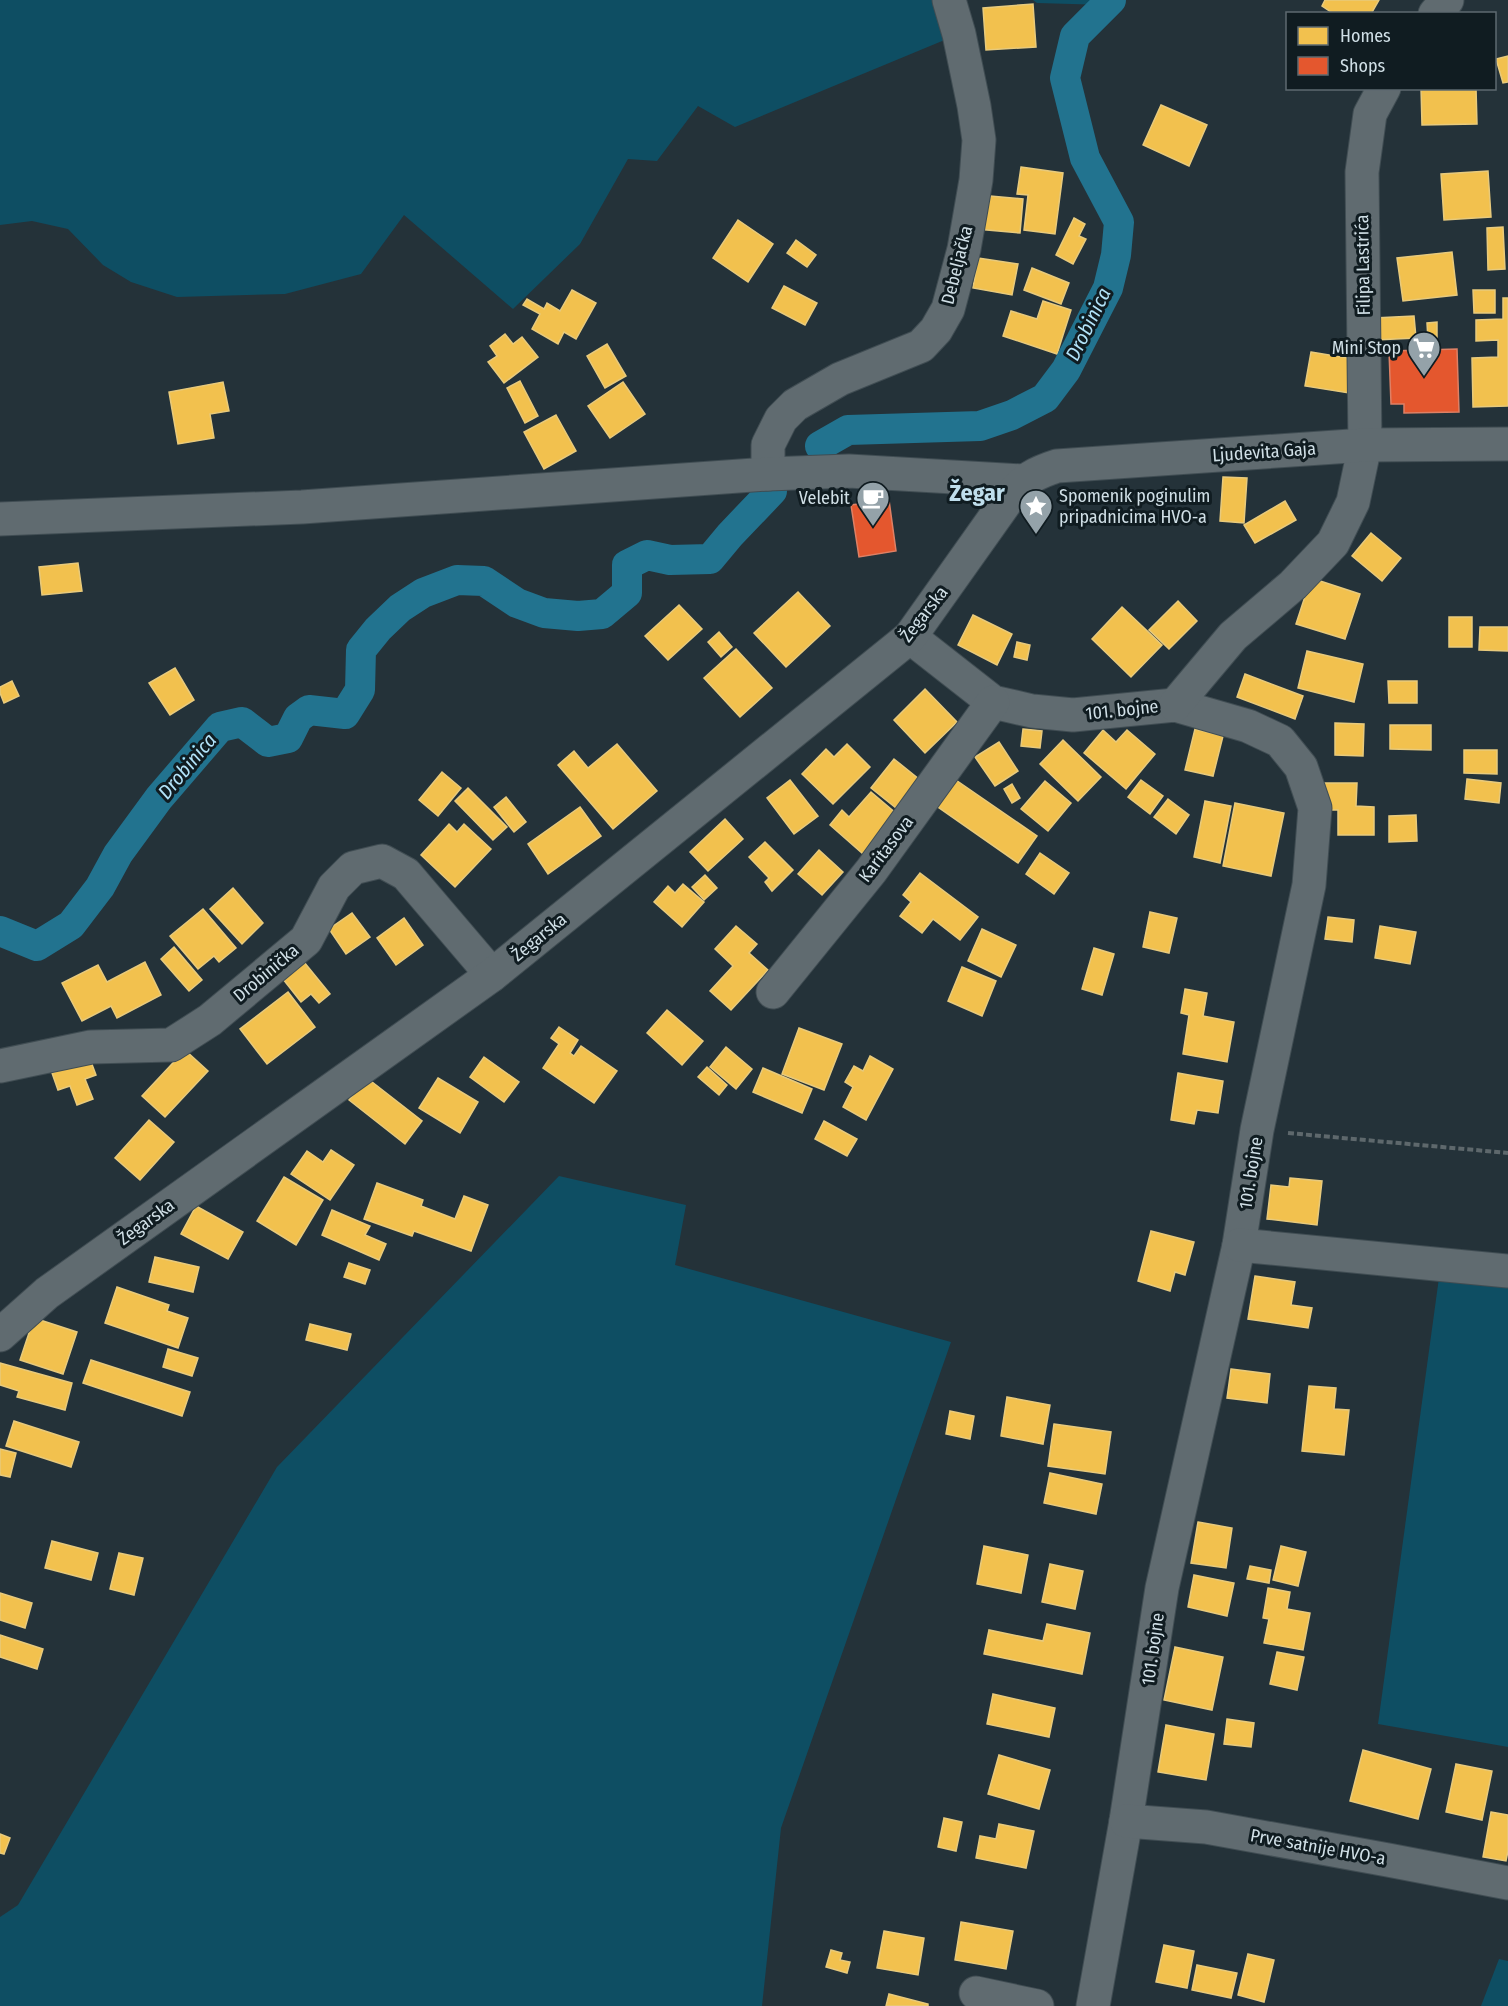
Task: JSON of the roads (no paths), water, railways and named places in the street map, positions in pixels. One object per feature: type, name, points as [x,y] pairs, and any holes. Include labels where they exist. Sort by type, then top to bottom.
[{"type":"street","name":"Debeljačka","points":[[768,474],[768,445],[781,419],[795,405],[840,380],[921,346],[936,330],[948,309],[964,249],[974,192],[979,140],[968,75],[949,0]]},
{"type":"street","points":[[1438,12],[1447,0]]},
{"type":"street","name":"Filipa Lastrića","points":[[1175,705],[1233,636],[1293,585],[1333,543],[1353,502],[1365,445],[1362,172],[1370,114],[1383,90]]},
{"type":"street","name":"Ljudevita Gaja","points":[[1023,481],[1038,472],[1057,466],[1365,445],[1508,444]]},
{"type":"street","points":[[0,519],[302,507],[768,474],[849,471],[1023,481]]},
{"type":"street","name":"Žegarska","points":[[0,1335],[47,1293],[492,975],[910,637],[1023,481]]},
{"type":"street","name":"101. bojne","points":[[910,637],[993,702],[1032,711],[1073,715],[1175,705],[1248,726],[1280,741],[1301,767],[1315,808],[1309,885],[1257,1130],[1239,1245],[1162,1588],[1126,1821],[1093,2006]]},
{"type":"street","name":"Karitasova","points":[[773,992],[871,871],[993,702]]},
{"type":"street","name":"Drobinička","points":[[0,1066],[91,1047],[171,1045],[210,1020],[306,940],[334,887],[353,868],[382,861],[406,874],[492,975]]},
{"type":"street","points":[[1239,1245],[1508,1271]]},
{"type":"street","name":"Prve satnije HVO-a","points":[[1126,1821],[1206,1827],[1508,1883]]},
{"type":"street","points":[[976,1993],[1037,2006]]},
{"type":"waterway","name":"Drobinica","points":[[820,446],[848,430],[980,426],[1012,415],[1045,398],[1066,370],[1108,288],[1116,255],[1119,222],[1085,158],[1065,78],[1075,36],[1111,0]]},
{"type":"waterway","name":"Drobinica","points":[[0,931],[37,946],[71,925],[100,887],[118,854],[159,798],[220,727],[242,722],[268,742],[288,738],[298,718],[309,710],[345,714],[360,690],[361,650],[378,629],[400,608],[423,593],[457,580],[484,581],[517,603],[544,613],[578,616],[602,614],[627,593],[627,565],[647,555],[670,560],[710,559],[772,491]]},
{"type":"place","name":"Mini Stop","points":[[1424,377]]},
{"type":"place","name":"Velebit","points":[[873,527]]},
{"type":"place","name":"Spomenik poginulim pripadnicima HVO-a","points":[[1036,535]]},
{"type":"district","name":"Žegar","points":[[977,493]]}]
